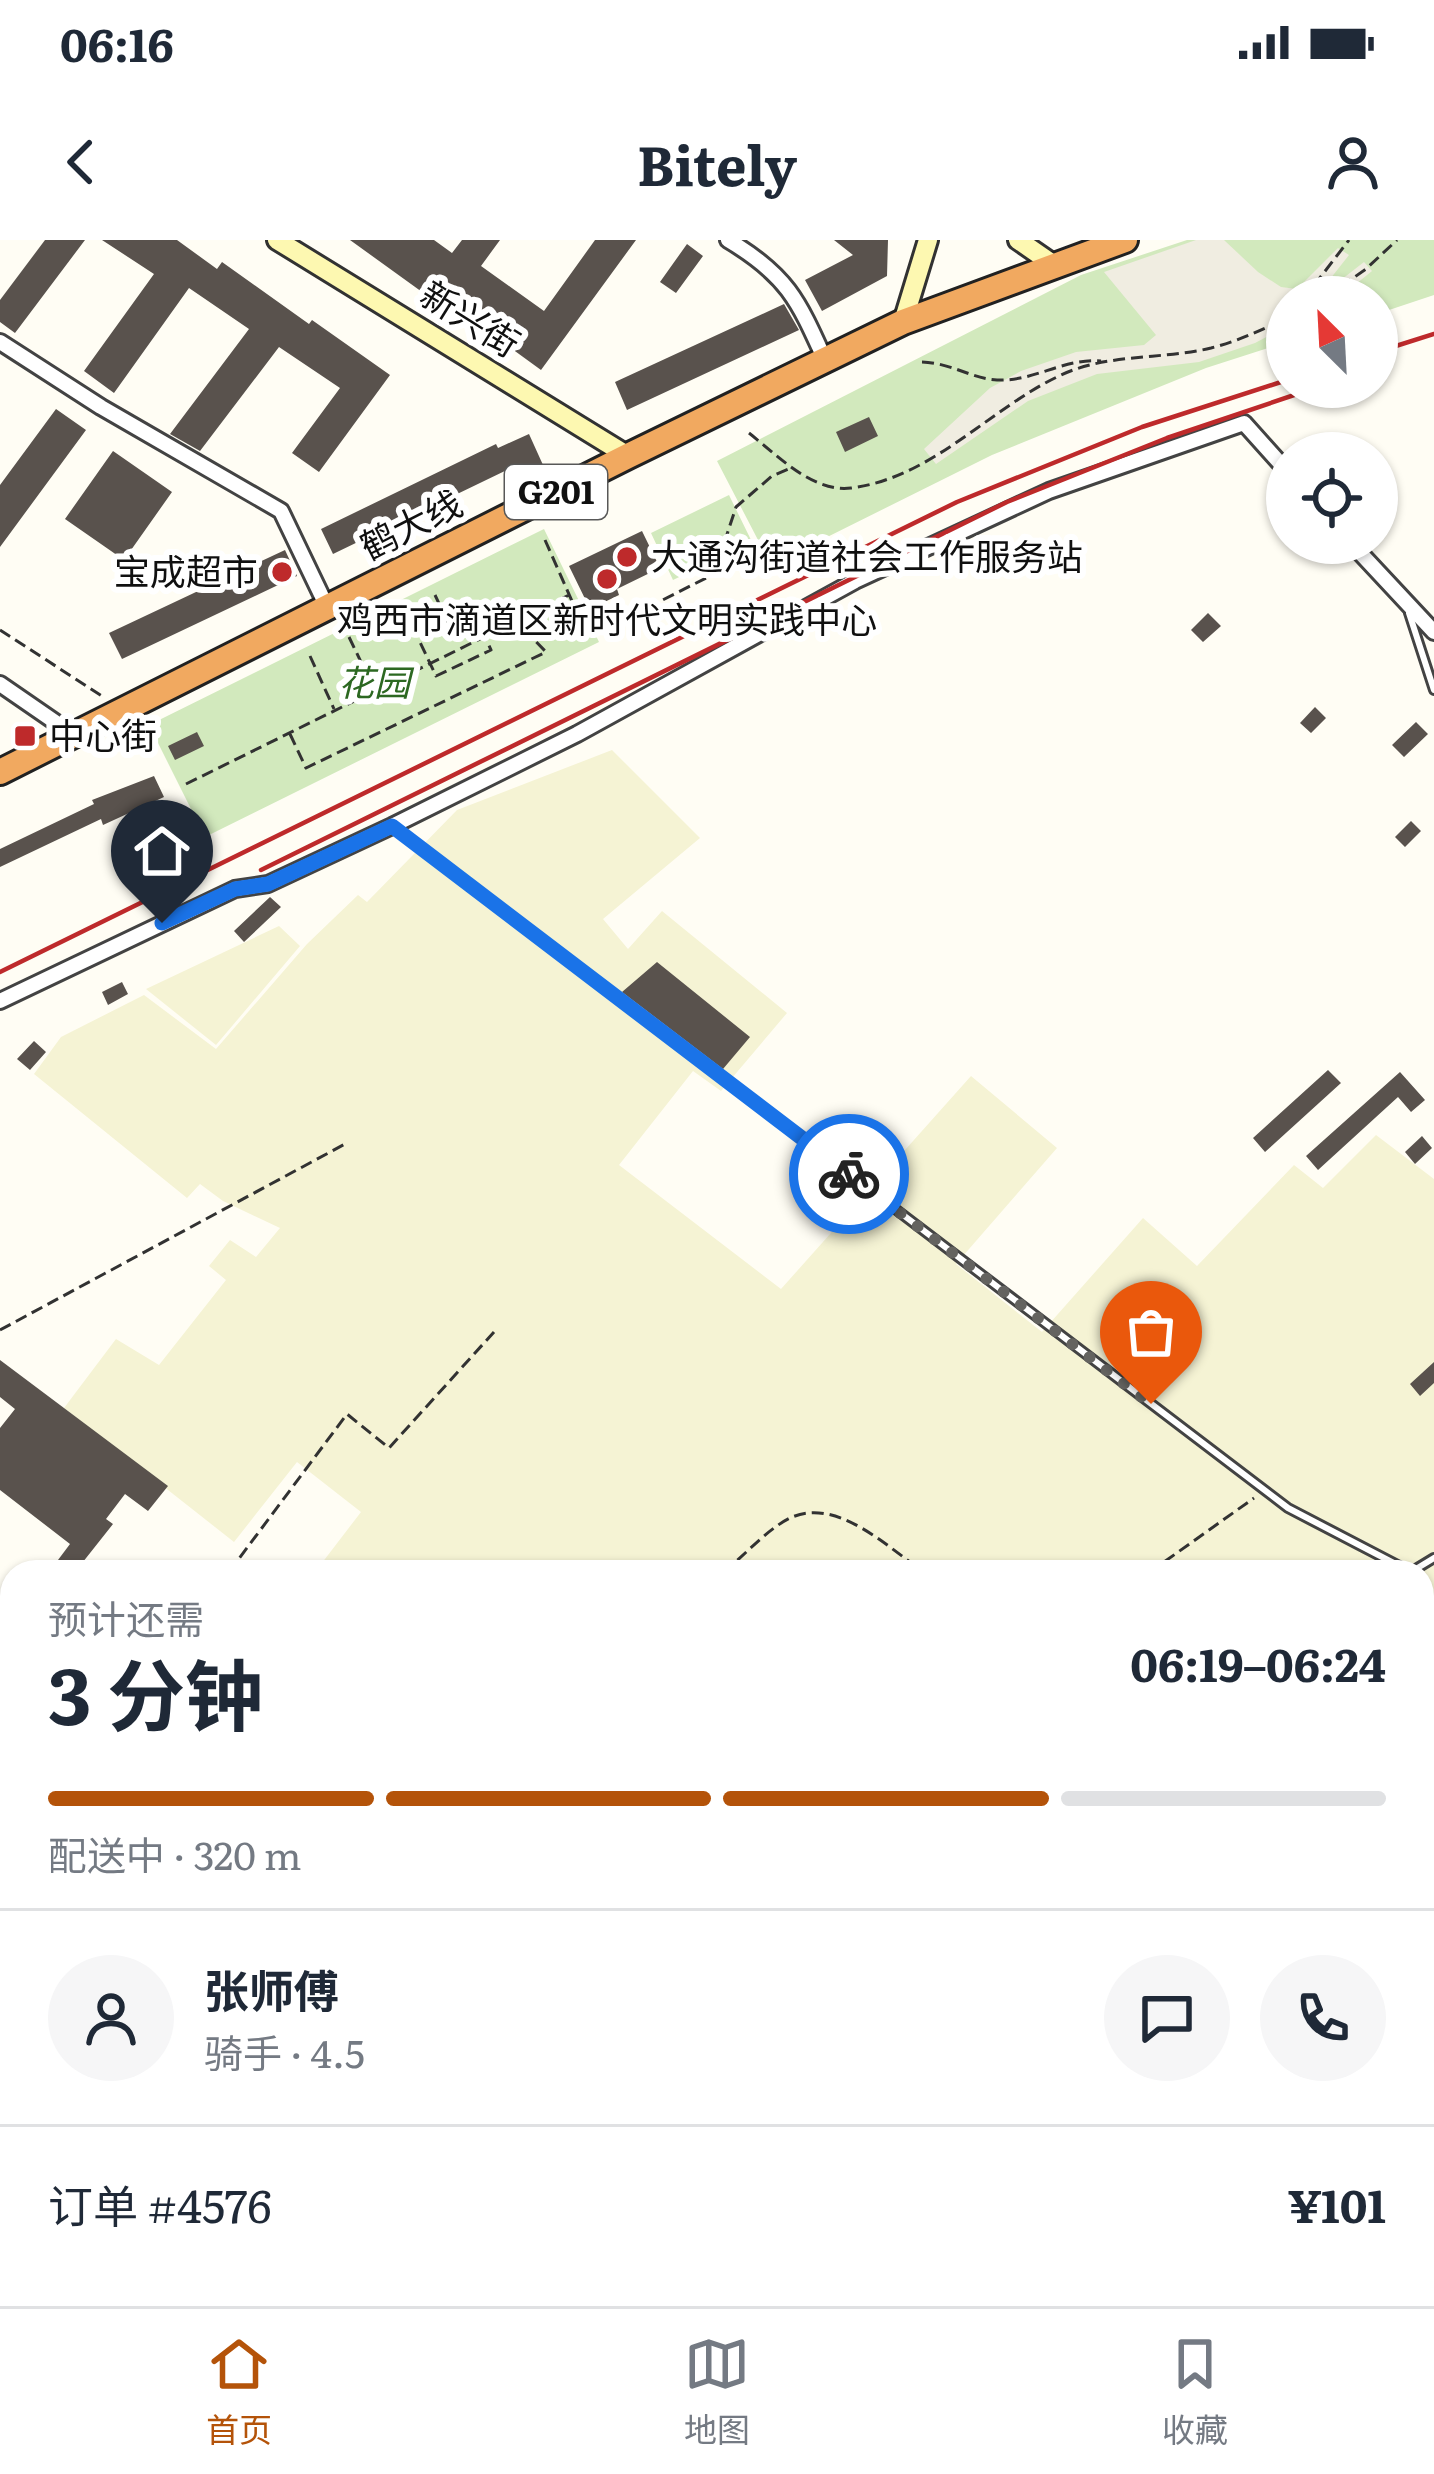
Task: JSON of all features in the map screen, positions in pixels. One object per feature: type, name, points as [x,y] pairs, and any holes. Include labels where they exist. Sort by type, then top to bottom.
[{"type":"highway","name":"鹤大线","points":[[0,772],[903,322],[1125,240]]},
{"type":"street","name":"新兴街","points":[[278,240],[628,456]]},
{"type":"street","points":[[728,240],[762,260],[796,296],[825,360]]},
{"type":"street","points":[[903,322],[928,240]]},
{"type":"street","points":[[1018,240],[1057,267]]},
{"type":"street","points":[[0,342],[280,511],[327,607]]},
{"type":"street","points":[[0,1001],[235,889],[268,884],[392,826],[577,734],[855,581],[1049,491],[1244,423],[1266,448]]},
{"type":"street","points":[[1370,564],[1434,632]]},
{"type":"street","points":[[0,684],[74,735]]},
{"type":"lane","points":[[1407,606],[1434,689]]},
{"type":"lane","points":[[392,826],[1288,1508],[1388,1560]]},
{"type":"path","points":[[1322,276],[1349,240]]},
{"type":"path","points":[[1356,276],[1397,240]]},
{"type":"path","points":[[922,362],[946,363],[992,381],[1018,379],[1078,359],[1102,361],[1209,348],[1266,328]]},
{"type":"path","points":[[749,433],[819,482],[848,489],[920,464],[1044,384],[1102,361]]},
{"type":"path","points":[[578,615],[589,611],[631,616],[715,574],[736,507],[772,476],[793,467]]},
{"type":"path","points":[[545,540],[583,626]]},
{"type":"path","points":[[435,595],[449,625]]},
{"type":"path","points":[[186,784],[569,595]]},
{"type":"path","points":[[474,613],[491,650],[436,676],[418,640],[449,625],[474,613]]},
{"type":"path","points":[[289,733],[306,768],[546,652],[516,621]]},
{"type":"path","points":[[0,631],[124,710]]},
{"type":"path","points":[[349,637],[375,690]]},
{"type":"path","points":[[310,656],[334,710]]},
{"type":"path","points":[[0,1330],[345,1144]]},
{"type":"path","points":[[238,1560],[347,1414],[389,1448],[494,1331]]},
{"type":"path","points":[[1167,1560],[1265,1490]]},
{"type":"path","points":[[739,1560],[793,1516],[822,1513],[847,1519],[907,1560]]},
{"type":"shaded area","points":[[1196,240],[1224,240],[1266,277],[1266,337],[1199,362],[1097,374],[1028,401],[936,464],[924,449],[990,388],[1021,371],[1076,352],[1144,345],[1156,335],[1104,272]]},
{"type":"shaded area","points":[[1338,248],[1349,255],[1332,276],[1310,276]]},
{"type":"shaded area","points":[[1364,262],[1372,271],[1366,276],[1346,276]]},
{"type":"shaded area","points":[[612,750],[700,838],[603,919],[628,949],[662,911],[787,1013],[721,1091],[693,1071],[619,1165],[781,1289],[971,1076],[1057,1148],[956,1264],[1042,1332],[1143,1218],[1197,1266],[1294,1165],[1323,1188],[1376,1135],[1434,1179],[1434,1560],[324,1560],[361,1512],[297,1462],[234,1542],[64,1408],[116,1339],[159,1365],[226,1280],[209,1266],[230,1240],[256,1257],[280,1228],[223,1201],[200,1184],[187,1198],[34,1074],[61,1037],[144,995],[216,1049],[307,944],[358,895],[367,902],[457,810]]},
{"type":"shaded area","points":[[279,926],[300,946],[216,1045],[146,989]]},
{"type":"green space","points":[[1187,240],[1434,240],[1434,295],[1398,307],[1398,276],[1266,276],[1266,349],[1206,368],[992,455],[771,565],[717,461],[1081,275]]},
{"type":"green space","points":[[729,495],[752,542],[673,580],[651,533]]},
{"type":"green space","name":"花园","points":[[544,529],[599,642],[205,837],[149,725]]},
{"type":"building","points":[[45,240],[85,240],[15,333],[0,322],[0,300]]},
{"type":"building","points":[[102,240],[177,240],[217,269],[222,262],[390,375],[319,472],[292,453],[340,388],[279,347],[200,451],[170,434],[249,329],[189,288],[114,393],[84,371],[154,274]]},
{"type":"building","points":[[350,240],[434,240],[452,253],[462,240],[500,240],[481,266],[544,311],[595,240],[636,240],[541,370],[452,305],[447,310]]},
{"type":"building","points":[[834,240],[888,240],[887,276],[822,311],[805,280],[853,255]]},
{"type":"building","points":[[687,244],[703,256],[676,293],[660,282]]},
{"type":"building","points":[[784,304],[799,330],[627,410],[615,382]]},
{"type":"building","points":[[56,409],[86,430],[0,547],[0,485]]},
{"type":"building","points":[[869,417],[878,436],[845,452],[836,432]]},
{"type":"building","points":[[529,434],[543,465],[515,478],[511,468],[333,554],[321,529],[496,444],[498,448]]},
{"type":"building","points":[[113,451],[172,492],[124,560],[65,519]]},
{"type":"building","name":"鸡西市滴道区新时代文明实践中心","points":[[642,531],[660,568],[617,589],[619,595],[590,609],[569,566]]},
{"type":"building","points":[[285,550],[297,576],[122,659],[109,633]]},
{"type":"building","points":[[1208,613],[1221,626],[1203,642],[1191,630]]},
{"type":"building","points":[[1315,707],[1326,718],[1311,733],[1300,723]]},
{"type":"building","points":[[1416,722],[1428,734],[1404,757],[1392,745]]},
{"type":"building","points":[[197,732],[204,746],[175,760],[168,746]]},
{"type":"building","points":[[154,776],[164,797],[103,825],[101,819],[0,867],[0,849],[94,804],[92,800]]},
{"type":"building","points":[[1411,821],[1421,831],[1405,847],[1395,837]]},
{"type":"building","points":[[270,897],[281,907],[244,942],[234,931]]},
{"type":"building","points":[[657,962],[750,1037],[723,1069],[622,992]]},
{"type":"building","points":[[122,982],[128,994],[108,1005],[102,992]]},
{"type":"building","points":[[34,1041],[46,1052],[30,1070],[17,1059]]},
{"type":"building","points":[[1328,1070],[1341,1083],[1265,1152],[1253,1138]]},
{"type":"building","points":[[1400,1072],[1425,1100],[1411,1112],[1398,1097],[1318,1170],[1306,1156]]},
{"type":"building","points":[[1422,1136],[1432,1148],[1415,1164],[1405,1152]]},
{"type":"building","points":[[0,1360],[168,1486],[148,1511],[125,1494],[106,1519],[113,1524],[84,1560],[58,1560],[70,1544],[0,1490],[0,1428],[15,1409],[0,1397]]},
{"type":"building","points":[[1434,1362],[1434,1383],[1420,1396],[1410,1384]]},
{"type":"railway","points":[[1398,345],[1434,334]]},
{"type":"railway","points":[[0,972],[957,502],[1142,427],[1266,387]]},
{"type":"railway","points":[[261,870],[1007,502],[1266,405]]},
{"type":"way so far","points":[[849,1174],[1151,1404]]},
{"type":"place","name":"大通沟街道社会工作服务站","points":[[627,557]]},
{"type":"place","name":"宝成超市","points":[[282,572]]},
{"type":"place","name":"鸡西市滴道区新时代文明实践中心","points":[[607,579]]},
{"type":"place","name":"中心街","points":[[25,736]]},
{"type":"route","points":[[162,923],[235,889],[268,884],[392,826],[849,1174]]}]
